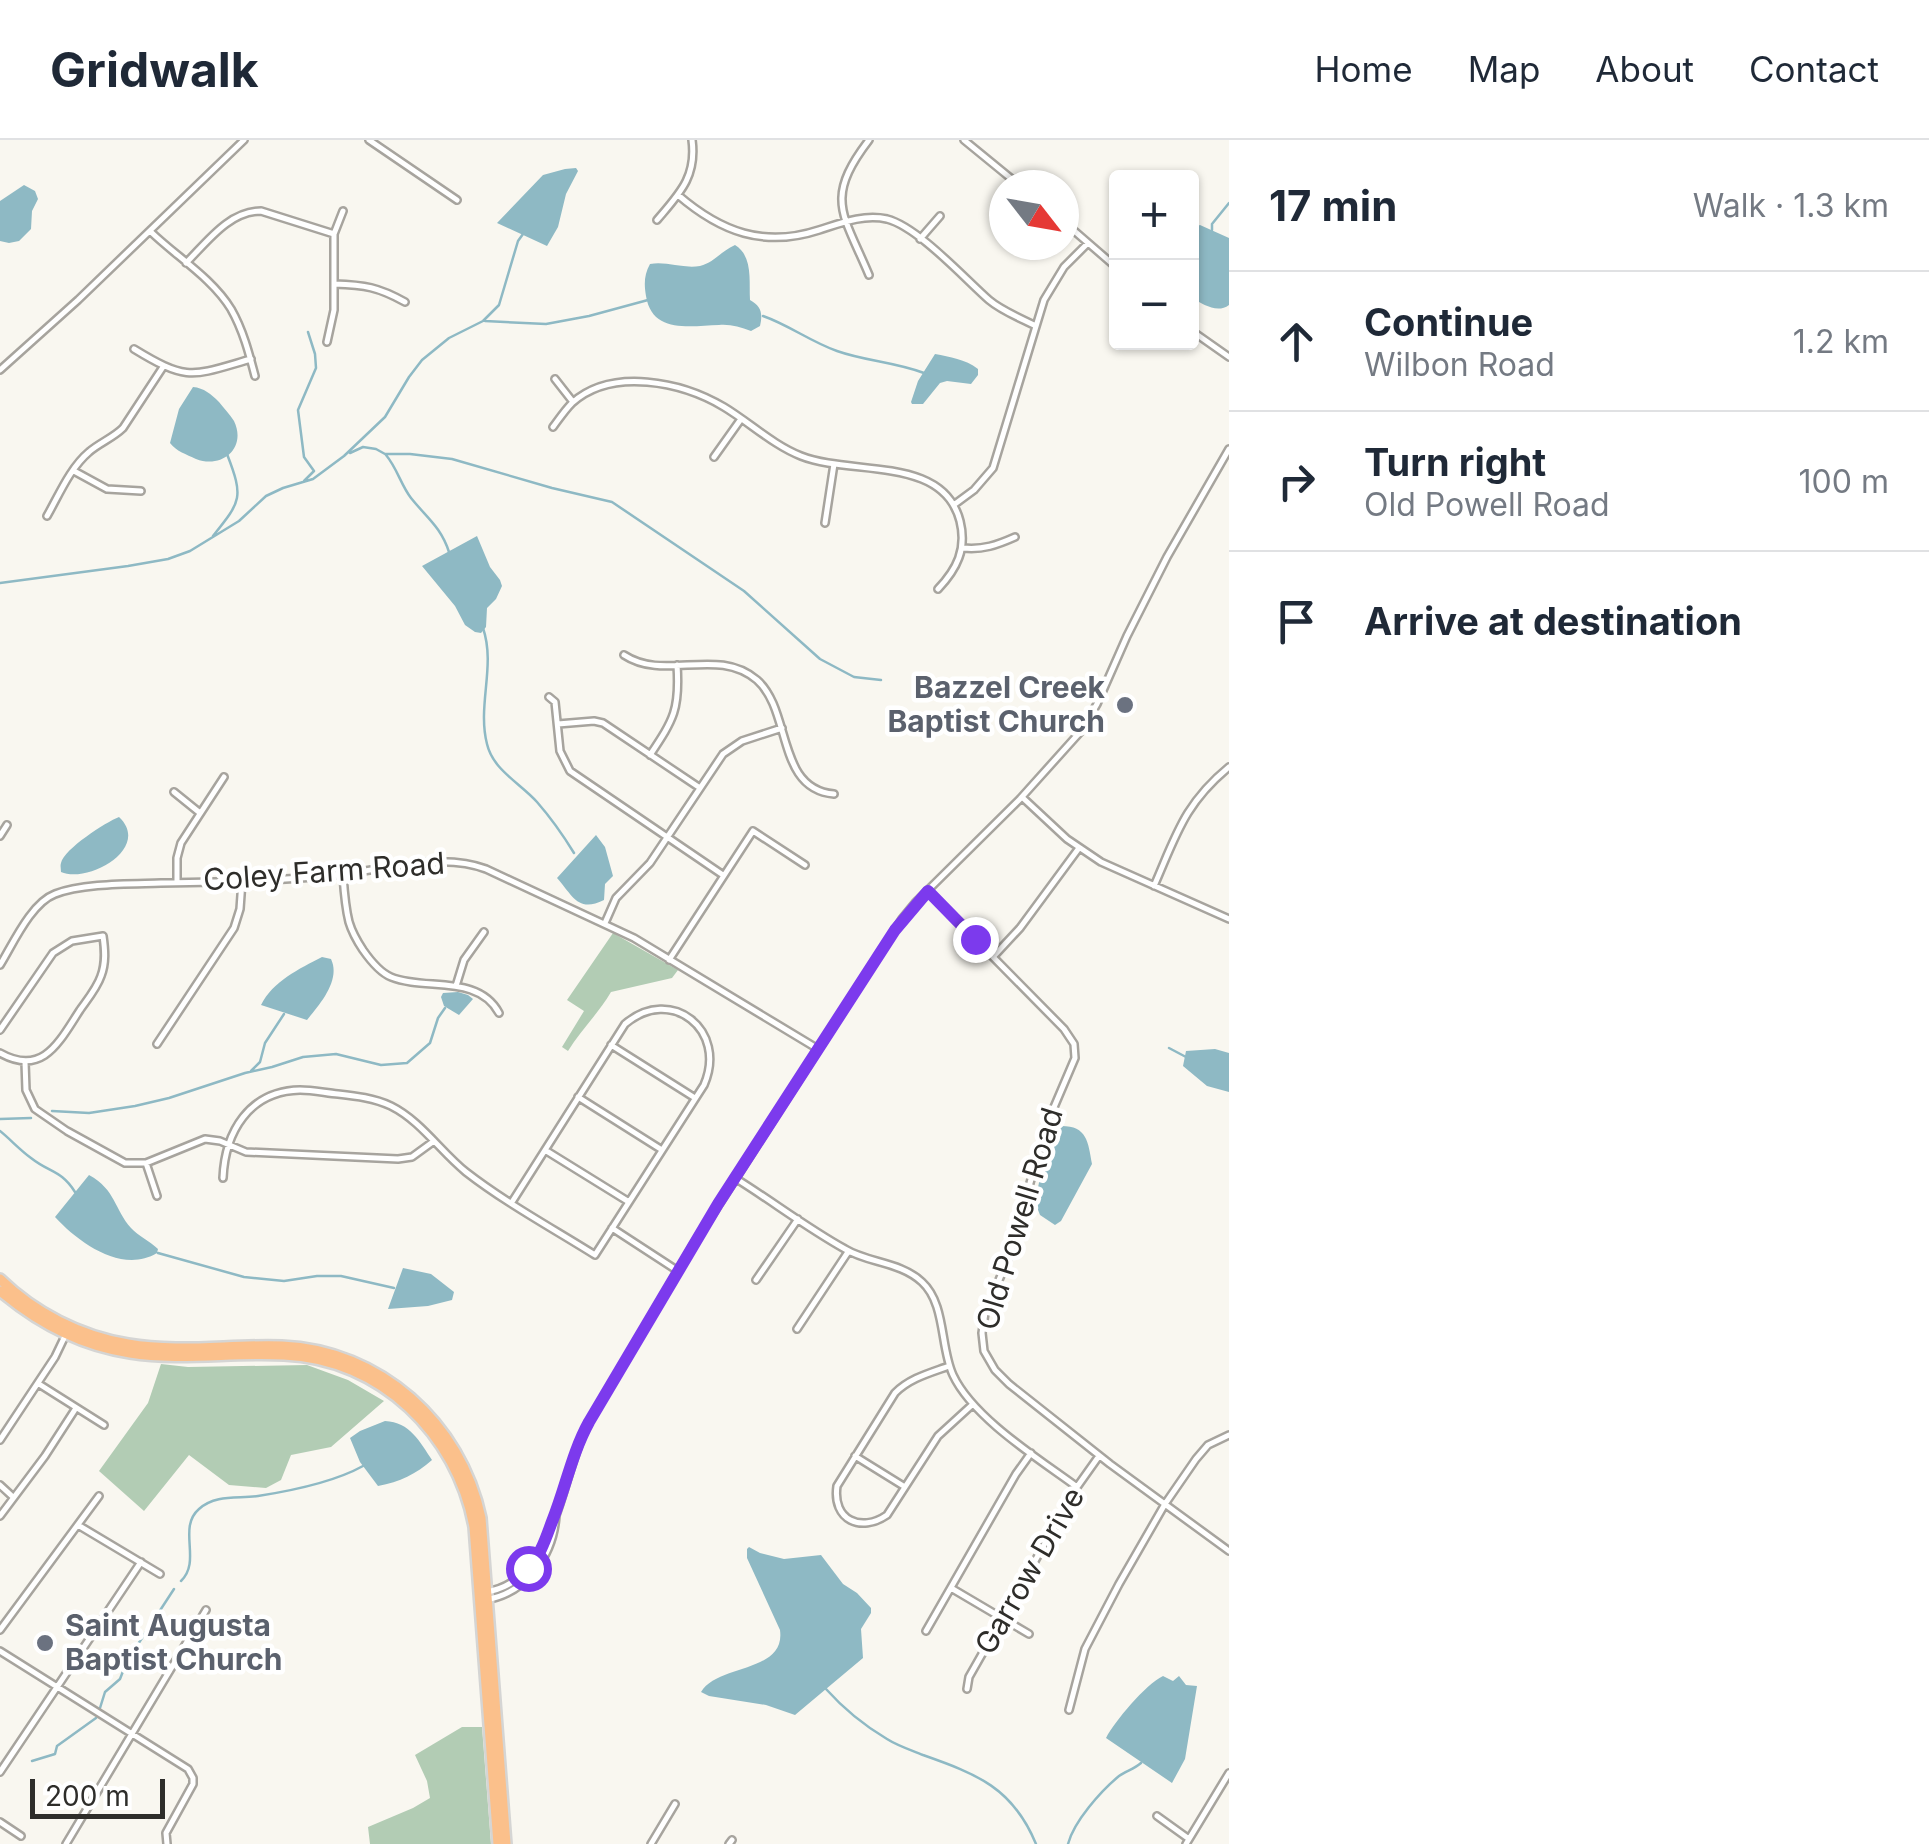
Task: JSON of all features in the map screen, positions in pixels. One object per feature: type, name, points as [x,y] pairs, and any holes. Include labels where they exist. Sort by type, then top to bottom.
[{"type":"highway","points":[[1,1286],[28,1313],[66,1334],[106,1348],[144,1355],[314,1358],[382,1386],[420,1418],[455,1467],[472,1516],[484,1596],[506,1844]]},
{"type":"highway","points":[[1,1286],[62,1323],[110,1340],[158,1348],[300,1348],[342,1358],[387,1378],[432,1418],[466,1472],[481,1518],[498,1844]]},
{"type":"street","points":[[1,368],[151,232],[244,140]]},
{"type":"street","points":[[369,140],[382,144],[457,200]]},
{"type":"street","points":[[657,220],[678,195],[692,169],[692,140]]},
{"type":"street","points":[[869,275],[840,199],[852,164],[870,140]]},
{"type":"street","points":[[964,140],[1001,170]]},
{"type":"street","points":[[678,195],[725,228],[743,234],[785,238],[870,217],[895,222],[988,299],[1036,326]]},
{"type":"street","points":[[186,263],[220,228],[248,211],[261,210],[334,234]]},
{"type":"street","points":[[327,342],[334,310],[334,234],[344,211]]},
{"type":"street","points":[[920,239],[940,216]]},
{"type":"street","points":[[151,232],[230,306],[256,376]]},
{"type":"street","points":[[1079,234],[1109,261]]},
{"type":"street","points":[[955,504],[986,479],[993,468],[1048,290],[1088,242]]},
{"type":"street","points":[[334,284],[365,284],[405,302]]},
{"type":"street","points":[[1199,336],[1229,357]]},
{"type":"street","points":[[134,349],[163,367],[195,374],[251,359]]},
{"type":"street","points":[[47,516],[85,455],[123,428],[163,367]]},
{"type":"street","points":[[555,378],[573,402]]},
{"type":"street","points":[[553,427],[573,402],[599,388],[643,381],[664,384],[722,406],[794,453],[834,464],[915,476],[939,488],[955,504],[962,528],[964,548],[950,576],[938,589]]},
{"type":"street","points":[[714,456],[742,420]]},
{"type":"street","points":[[484,1596],[507,1594],[536,1569],[550,1544],[580,1438],[678,1271],[895,930],[928,891],[1022,797],[1088,721],[1167,557],[1229,449]]},
{"type":"street","points":[[825,523],[834,464]]},
{"type":"street","points":[[74,470],[107,489],[141,491]]},
{"type":"street","points":[[964,548],[979,550],[1015,537]]},
{"type":"street","points":[[624,655],[648,666],[720,664],[749,674],[767,690],[778,709],[800,777],[825,793],[834,794]]},
{"type":"street","points":[[650,754],[676,711],[676,666]]},
{"type":"street","points":[[548,696],[555,702],[560,751],[570,772],[723,875]]},
{"type":"street","points":[[557,724],[602,723],[700,788]]},
{"type":"street","points":[[605,923],[616,898],[650,864],[723,754],[742,741],[782,728]]},
{"type":"street","points":[[1154,886],[1189,809],[1229,768]]},
{"type":"street","points":[[177,882],[179,848],[224,776]]},
{"type":"street","points":[[174,792],[200,813]]},
{"type":"street","points":[[1022,797],[1079,848],[1101,862],[1229,920]]},
{"type":"street","points":[[0,836],[7,825]]},
{"type":"street","points":[[669,960],[752,831],[806,865]]},
{"type":"street","points":[[993,958],[1079,848]]},
{"type":"street","name":"Coley Farm Road","points":[[0,965],[36,909],[54,894],[76,889],[343,874],[464,862],[605,923],[818,1049]]},
{"type":"street","points":[[343,874],[350,925],[378,968],[397,979],[474,991],[488,998],[499,1013]]},
{"type":"street","points":[[157,1044],[234,928],[242,881]]},
{"type":"street","name":"Old Powell Road","points":[[928,891],[1064,1029],[1076,1052],[1046,1126],[1010,1254],[985,1313],[984,1351],[995,1370],[1010,1384],[1099,1456],[1229,1551]]},
{"type":"street","points":[[456,986],[464,960],[484,932]]},
{"type":"street","points":[[0,1030],[53,952],[72,940],[103,936],[104,967],[98,984],[55,1047],[42,1057],[25,1062],[0,1053]]},
{"type":"street","points":[[223,1178],[228,1144],[236,1126],[255,1106],[276,1094],[298,1090],[360,1097],[384,1103],[406,1115],[462,1169],[512,1202],[596,1255],[708,1076],[710,1050],[700,1028],[686,1016],[666,1009],[644,1012],[625,1024],[512,1202]]},
{"type":"street","points":[[612,1045],[696,1098]]},
{"type":"street","points":[[25,1062],[28,1097],[39,1113],[116,1160],[130,1164],[146,1163],[200,1140],[214,1140],[246,1152],[398,1158],[412,1157],[434,1142]]},
{"type":"street","points":[[578,1098],[662,1150]]},
{"type":"street","points":[[545,1150],[629,1202]]},
{"type":"street","points":[[146,1163],[157,1196]]},
{"type":"street","points":[[736,1178],[848,1252],[906,1271],[923,1282],[935,1303],[949,1366],[973,1404],[1078,1488]]},
{"type":"street","points":[[756,1280],[798,1219]]},
{"type":"street","points":[[612,1228],[678,1271]]},
{"type":"street","points":[[797,1329],[848,1252]]},
{"type":"street","points":[[0,1440],[66,1334]]},
{"type":"street","points":[[949,1366],[903,1385],[895,1393],[840,1477],[835,1496],[846,1517],[864,1524],[888,1515],[938,1436],[973,1404]]},
{"type":"street","points":[[38,1384],[104,1425]]},
{"type":"street","points":[[0,1516],[76,1408]]},
{"type":"street","points":[[1069,1710],[1085,1648],[1166,1504],[1208,1445],[1229,1435]]},
{"type":"street","points":[[926,1631],[1031,1453]]},
{"type":"street","points":[[854,1456],[906,1487]]},
{"type":"street","name":"Garrow Drive","points":[[967,1689],[969,1676],[1099,1456]]},
{"type":"street","points":[[0,1485],[14,1497]]},
{"type":"street","points":[[0,1630],[99,1496]]},
{"type":"street","points":[[78,1525],[160,1574]]},
{"type":"street","points":[[0,1772],[142,1562]]},
{"type":"street","points":[[951,1588],[1029,1634]]},
{"type":"street","points":[[66,1844],[206,1610]]},
{"type":"street","points":[[0,1652],[188,1769],[193,1778],[190,1792],[167,1832],[166,1844]]},
{"type":"street","points":[[1157,1816],[1187,1841],[1229,1774]]},
{"type":"street","points":[[651,1844],[675,1804]]},
{"type":"street","points":[[0,1822],[22,1836]]},
{"type":"green space","points":[[613,933],[678,970],[672,978],[611,992],[568,1051],[562,1047],[584,1011],[567,1000]]},
{"type":"green space","points":[[161,1364],[307,1365],[348,1380],[384,1401],[331,1447],[291,1455],[281,1480],[266,1488],[229,1485],[189,1455],[144,1511],[99,1471],[148,1403]]},
{"type":"green space","points":[[462,1727],[482,1727],[491,1844],[370,1844],[368,1827],[430,1798],[415,1755]]},
{"type":"water","points":[[565,169],[578,171],[547,246],[497,223],[543,175]]},
{"type":"water","points":[[24,185],[35,191],[38,199],[32,211],[31,229],[19,241],[0,241],[0,201]]},
{"type":"water","points":[[1199,225],[1229,238],[1229,305],[1224,308],[1199,302]]},
{"type":"water","points":[[735,245],[745,255],[750,300],[760,310],[760,326],[751,331],[727,325],[685,326],[656,317],[645,292],[650,264],[700,266]]},
{"type":"water","points":[[935,354],[968,363],[978,369],[978,375],[971,384],[940,383],[923,404],[912,404],[918,381]]},
{"type":"water","points":[[193,387],[219,402],[237,431],[235,448],[215,461],[196,459],[170,443],[179,409]]},
{"type":"water","points":[[477,536],[502,586],[487,608],[486,627],[481,633],[465,625],[455,606],[422,566]]},
{"type":"water","points":[[119,817],[127,829],[128,840],[112,861],[86,873],[61,872],[61,863],[70,851]]},
{"type":"water","points":[[596,835],[605,847],[613,876],[605,884],[604,900],[588,905],[577,901],[557,878]]},
{"type":"water","points":[[322,957],[331,959],[333,975],[328,991],[307,1020],[261,1005],[280,982]]},
{"type":"water","points":[[458,992],[473,999],[459,1015],[444,1006],[441,997],[443,993]]},
{"type":"water","points":[[1215,1049],[1229,1053],[1229,1092],[1207,1086],[1183,1066],[1186,1051]]},
{"type":"water","points":[[1059,1126],[1081,1132],[1092,1164],[1061,1221],[1055,1225],[1040,1215],[1035,1202],[1047,1144]]},
{"type":"water","points":[[89,1175],[105,1187],[125,1221],[158,1249],[157,1253],[144,1259],[116,1258],[76,1237],[55,1217]]},
{"type":"water","points":[[403,1268],[431,1274],[454,1292],[452,1300],[388,1309]]},
{"type":"water","points":[[385,1421],[408,1429],[432,1460],[407,1477],[378,1486],[360,1462],[350,1438]]},
{"type":"water","points":[[749,1547],[784,1559],[821,1555],[843,1584],[871,1608],[861,1629],[863,1658],[795,1715],[701,1692],[721,1677],[762,1661],[779,1644],[780,1630],[747,1558]]},
{"type":"water","points":[[1163,1676],[1173,1681],[1179,1676],[1186,1685],[1197,1686],[1185,1759],[1172,1783],[1106,1738],[1131,1704]]},
{"type":"waterway","points":[[1212,230],[1212,224],[1229,203]]},
{"type":"waterway","points":[[0,583],[168,559],[190,551],[239,521],[266,496],[313,479],[385,417],[422,360],[449,338],[483,321],[499,305],[523,234]]},
{"type":"waterway","points":[[485,321],[546,324],[648,300]]},
{"type":"waterway","points":[[763,316],[837,351],[924,373]]},
{"type":"waterway","points":[[304,481],[314,471],[304,457],[298,410],[316,368],[308,332]]},
{"type":"waterway","points":[[350,453],[363,447],[385,454],[452,459],[612,502],[744,591],[820,659],[854,677],[881,680]]},
{"type":"waterway","points":[[213,536],[237,498],[236,480],[227,454]]},
{"type":"waterway","points":[[386,455],[411,498],[438,529],[449,552]]},
{"type":"waterway","points":[[483,628],[488,657],[484,729],[490,753],[542,808],[574,853]]},
{"type":"waterway","points":[[52,1111],[89,1113],[135,1106],[303,1057],[336,1054],[381,1065],[407,1063],[430,1043],[445,1008]]},
{"type":"waterway","points":[[251,1071],[260,1062],[265,1043],[284,1014]]},
{"type":"waterway","points":[[1169,1048],[1186,1057]]},
{"type":"waterway","points":[[0,1119],[31,1118]]},
{"type":"waterway","points":[[0,1131],[75,1192]]},
{"type":"waterway","points":[[158,1253],[244,1277],[284,1281],[341,1276],[394,1288]]},
{"type":"waterway","points":[[181,1581],[190,1564],[190,1525],[206,1504],[298,1488],[363,1466]]},
{"type":"waterway","points":[[100,1708],[105,1692],[120,1679],[127,1661],[174,1589]]},
{"type":"waterway","points":[[826,1689],[891,1741],[991,1786],[1016,1809],[1036,1844]]},
{"type":"waterway","points":[[32,1761],[55,1754],[57,1746],[96,1718]]},
{"type":"waterway","points":[[1068,1844],[1082,1816],[1097,1798],[1119,1776],[1141,1763]]},
{"type":"place","name":"Bazzel Creek Baptist Church","points":[[1125,705]]},
{"type":"place","name":"Saint Augusta Baptist Church","points":[[45,1643]]},
{"type":"route","points":[[528,1568],[547,1537],[576,1448],[589,1422],[718,1204],[895,930],[928,891],[975,939]]}]
